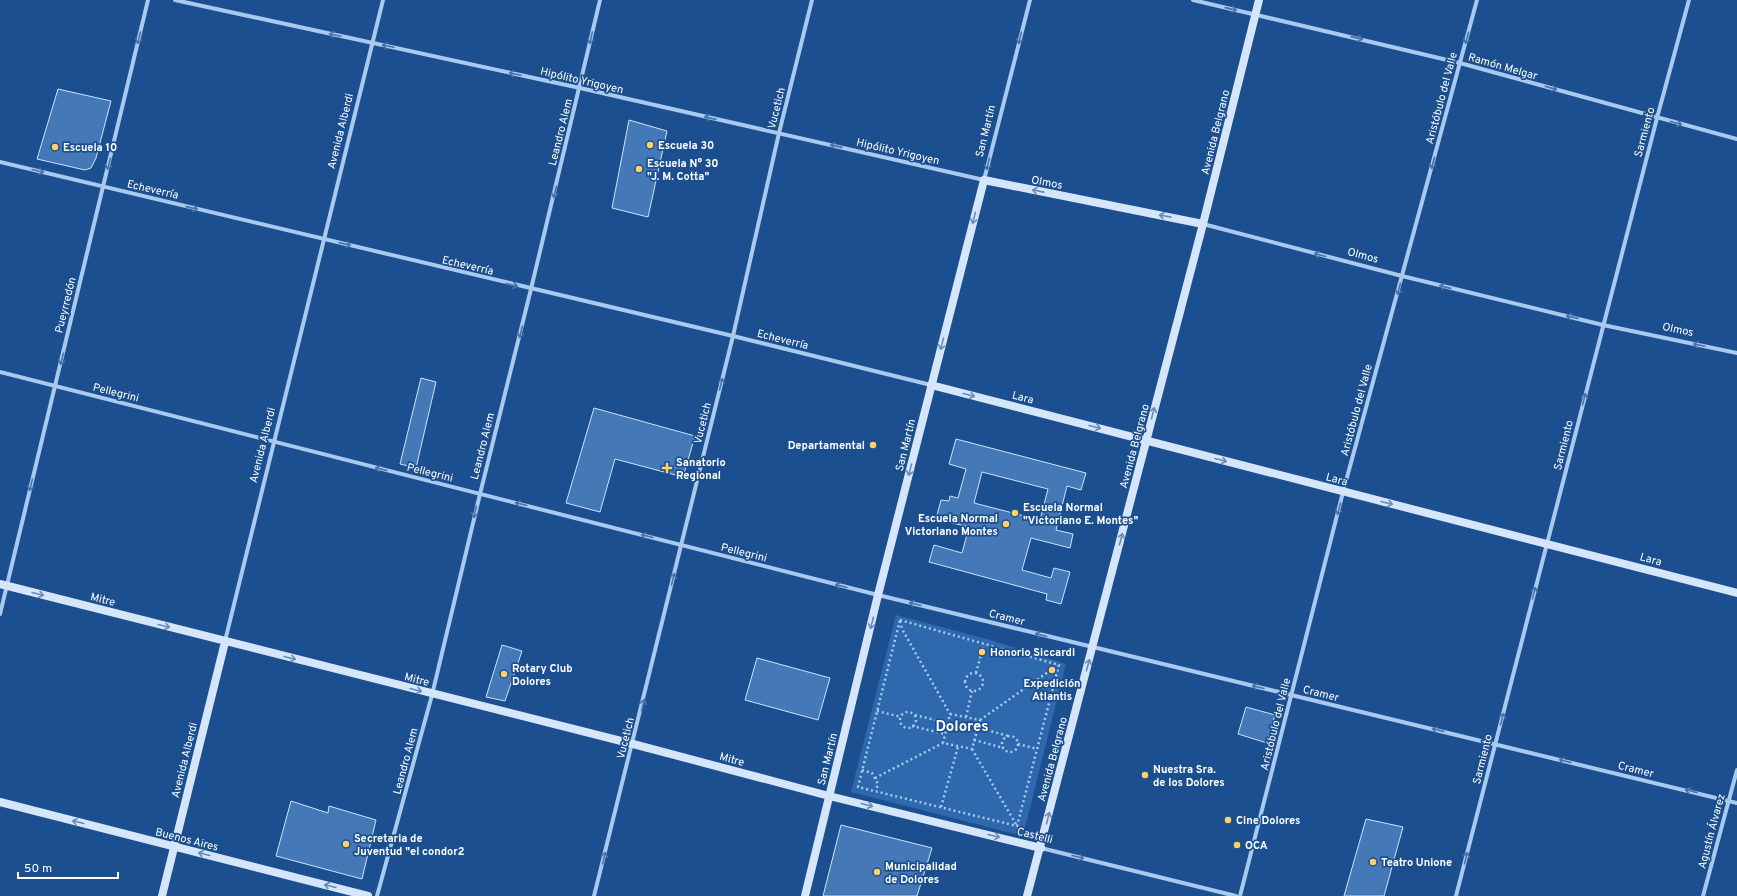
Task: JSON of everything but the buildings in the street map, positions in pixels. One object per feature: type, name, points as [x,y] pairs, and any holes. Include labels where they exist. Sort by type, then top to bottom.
[{"type":"main road","name":"Avenida Belgrano","points":[[1027,896],[1041,848],[1203,224],[1259,0]]},
{"type":"main road","name":"Olmos","points":[[984,180],[1203,224]]},
{"type":"main road","name":"San Martín","points":[[805,896],[878,595],[984,180]]},
{"type":"main road","name":"Lara","points":[[931,385],[1737,593]]},
{"type":"main road","name":"Mitre","points":[[3,585],[633,744],[830,796]]},
{"type":"main road","name":"Avenida Alberdi","points":[[162,896],[225,642]]},
{"type":"main road","name":"Castelli","points":[[830,796],[1041,848]]},
{"type":"main road","name":"Buenos Aires","points":[[0,802],[368,896]]},
{"type":"street","name":"Pueyrredón","points":[[0,614],[3,585],[55,386],[148,0]]},
{"type":"street","name":"Hipólito Yrigoyen","points":[[175,0],[580,88],[984,180]]},
{"type":"street","name":"Avenida Alberdi","points":[[225,642],[374,43],[383,0]]},
{"type":"street","name":"Leandro Alem","points":[[377,896],[432,694],[580,88],[600,0]]},
{"type":"street","name":"Vucetich","points":[[594,896],[633,744],[733,336],[779,133],[812,0]]},
{"type":"street","name":"San Martín","points":[[984,180],[1030,0]]},
{"type":"street","name":"Ramón Melgar","points":[[1193,0],[1460,63],[1737,139]]},
{"type":"street","name":"Aristóbulo del Valle","points":[[1240,896],[1343,492],[1477,0]]},
{"type":"street","name":"Sarmiento","points":[[1456,896],[1603,325],[1689,0]]},
{"type":"street","name":"Echeverría","points":[[0,162],[733,336],[931,385]]},
{"type":"street","name":"Olmos","points":[[1203,224],[1402,276],[1603,325],[1737,353]]},
{"type":"street","name":"Pellegrini","points":[[0,372],[878,595]]},
{"type":"street","name":"Cramer","points":[[878,595],[1737,803]]},
{"type":"street","name":"Agustín Álvarez","points":[[1702,896],[1737,770]]},
{"type":"street","name":"Castelli","points":[[1041,848],[1236,896]]},
{"type":"path","points":[[900,620],[1059,665]]},
{"type":"path","points":[[900,620],[858,787],[1017,826]]},
{"type":"path","points":[[900,620],[902,629],[950,714],[943,743]]},
{"type":"path","points":[[976,673],[984,644]]},
{"type":"path","points":[[1017,826],[972,749],[974,740],[980,720],[1059,665]]},
{"type":"path","points":[[1017,826],[1059,665]]},
{"type":"path","points":[[972,673],[976,673],[982,676],[983,685],[977,691],[969,691],[966,687],[966,678],[972,673]]},
{"type":"path","points":[[966,717],[972,691]]},
{"type":"path","points":[[877,711],[901,717]]},
{"type":"path","points":[[945,734],[912,726],[908,728],[903,726],[900,722],[901,717],[907,712],[947,723]]},
{"type":"path","points":[[950,714],[980,720]]},
{"type":"path","points":[[912,726],[916,720],[914,715]]},
{"type":"path","points":[[978,727],[1015,738],[1018,744],[1037,749]]},
{"type":"path","points":[[1004,748],[1003,741],[1008,736]]},
{"type":"path","points":[[974,740],[1011,751],[1016,749],[1018,744]]},
{"type":"path","points":[[875,778],[943,743],[972,749]]},
{"type":"path","points":[[942,807],[958,747]]},
{"type":"path","points":[[862,770],[872,773],[878,784],[876,791]]},
{"type":"shaded area","points":[[896,615],[987,639],[1066,664],[1023,836],[851,792]]},
{"type":"place","name":"Escuela 30","points":[[650,145]]},
{"type":"place","name":"Escuela 10","points":[[55,147]]},
{"type":"place","name":"Escuela N° 30 \"J. M. Cotta\"","points":[[639,169]]},
{"type":"place","name":"Departamental","points":[[873,445]]},
{"type":"place","name":"Sanatorio Regional","points":[[667,468]]},
{"type":"place","name":"Escuela Normal \"Victoriano E. Montes\"","points":[[1015,513]]},
{"type":"place","name":"Escuela Normal Victoriano Montes","points":[[1006,524]]},
{"type":"place","name":"Honorio Siccardi","points":[[982,652]]},
{"type":"place","name":"Expedición Atlantis","points":[[1052,670]]},
{"type":"place","name":"Rotary Club Dolores","points":[[504,674]]},
{"type":"place","name":"Nuestra Sra. de los Dolores","points":[[1145,775]]},
{"type":"place","name":"Cine Dolores","points":[[1228,820]]},
{"type":"place","name":"Secretaria de Juventud \"el condor2","points":[[346,844]]},
{"type":"place","name":"OCA","points":[[1237,845]]},
{"type":"place","name":"Teatro Unione","points":[[1373,862]]},
{"type":"place","name":"Municipalidad de Dolores","points":[[877,872]]},
{"type":"district","name":"Dolores","points":[[962,726]]}]
